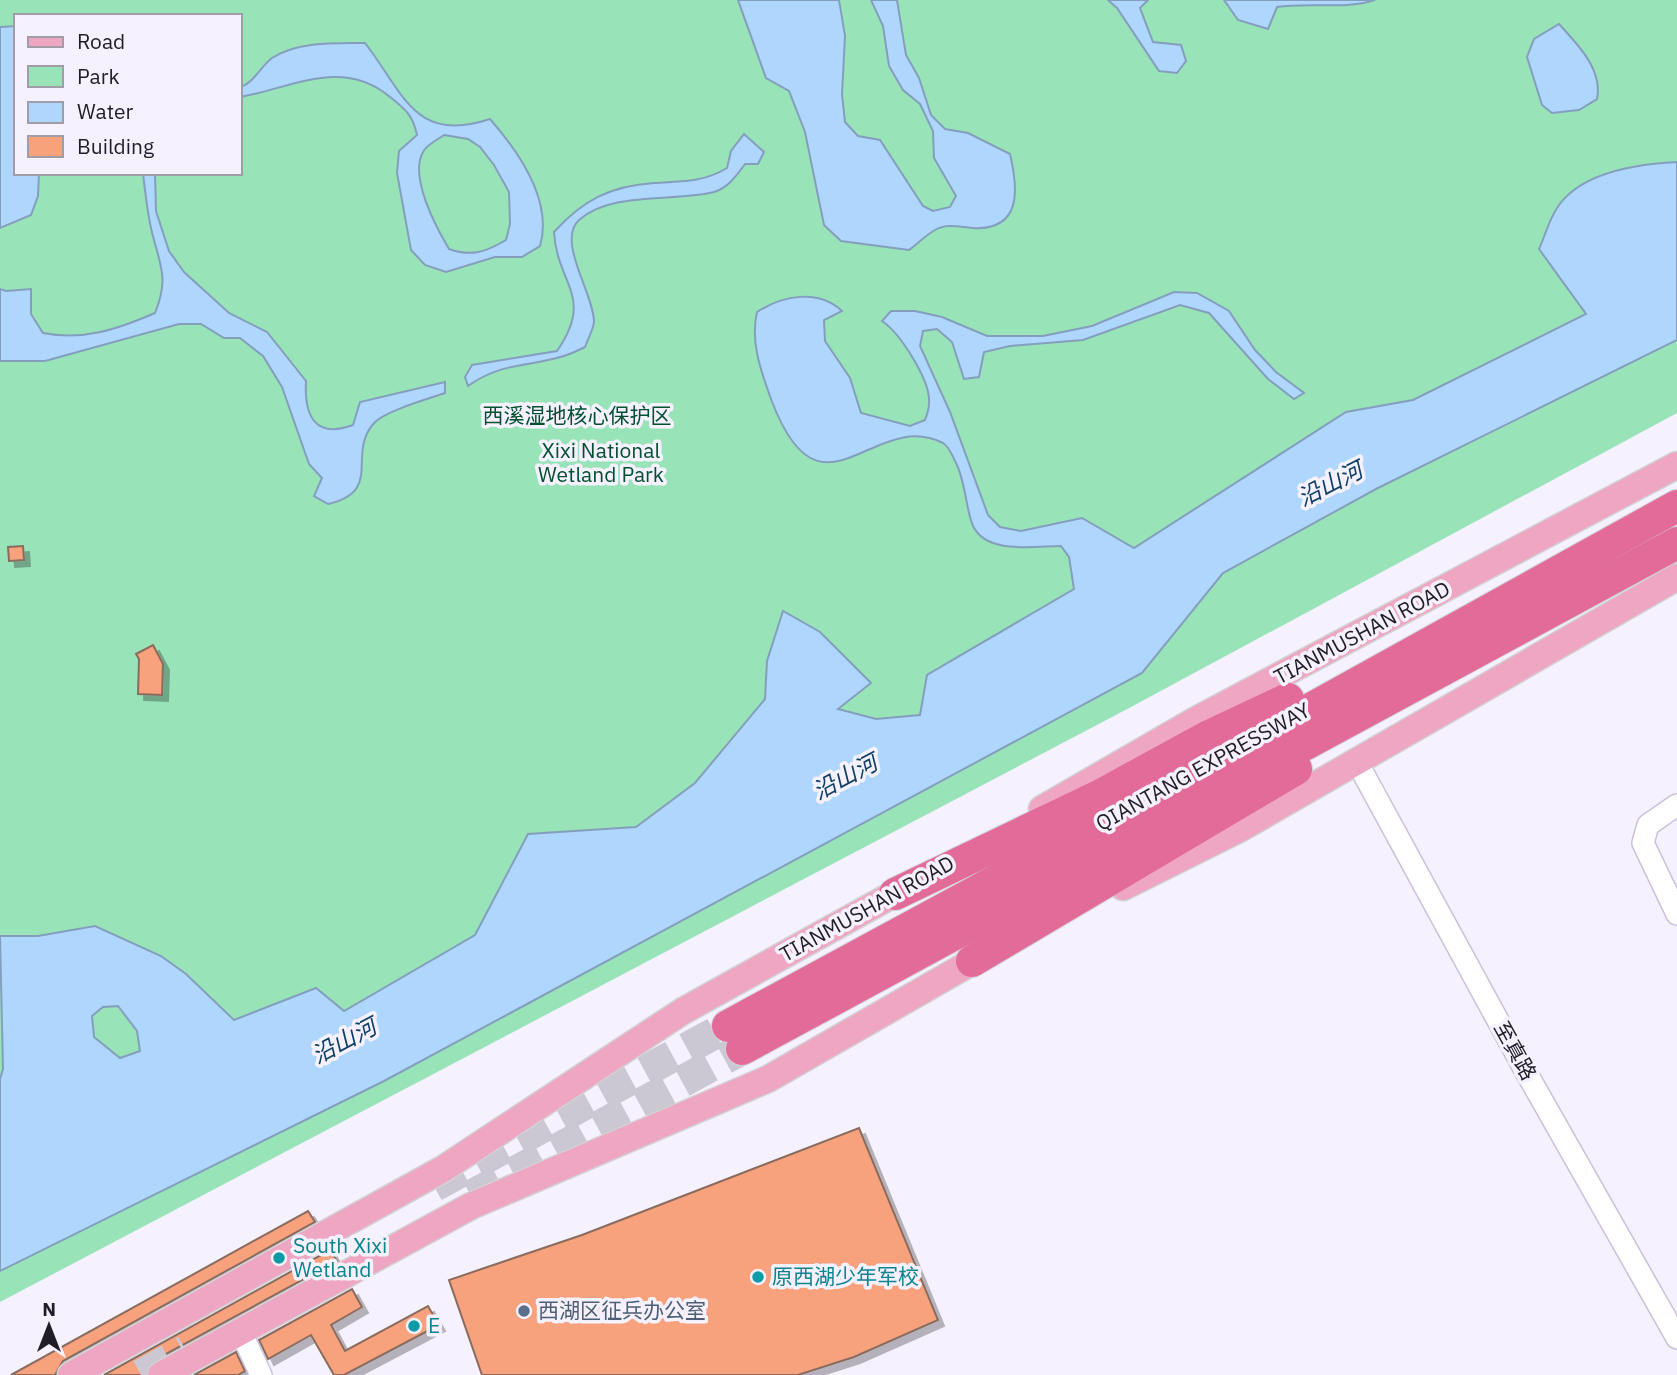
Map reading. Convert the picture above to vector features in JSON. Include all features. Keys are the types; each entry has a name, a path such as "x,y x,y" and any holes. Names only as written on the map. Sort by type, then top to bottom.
{"highway":[{"name":"QIANTANG EXPRESSWAY","path":"1677,506 1508,597 1188,777 735,1037 1677,543"},
{"path":"895,894 1099,796 1207,737 1508,597"},
{"path":"972,961 1104,880 1245,802 1528,623"}],"main road":[{"name":"TIANMUSHAN ROAD","path":"71,1375 443,1169 683,1011 895,894 1196,720 1677,466"},
{"path":"161,1375 471,1206 768,1079 972,961 1241,828 1677,577"}],"street":[{"name":"至真路","path":"1357,762 1519,1059 1677,1338"},
{"path":"1677,805 1648,825 1643,843 1677,914"},
{"path":"241,1332 261,1375"}],"green space":[{"name":"西溪湿地核心保护区","path":"0,0 1677,0 1677,413 1131,707 0,1302"}],"water":[{"path":"738,0 839,0 845,36 842,94 845,122 858,136 880,140 923,206 933,211 950,207 956,196 934,158 933,131 920,104 903,90 889,66 883,26 871,0 897,0 906,55 919,78 931,115 945,129 968,133 1010,154 1015,193 1009,215 989,227 940,228 909,250 841,241 824,225 805,132 789,91 766,78"},
{"path":"1108,0 1148,0 1140,8 1153,42 1181,45 1186,61 1177,73 1159,71 1117,8"},
{"path":"1224,0 1375,0 1351,5 1277,7 1268,29 1238,20"},
{"path":"1559,24 1587,58 1598,88 1597,99 1579,110 1552,113 1542,105 1527,57 1534,39"},
{"path":"14,26 14,175 39,175 38,196 31,215 0,228 0,27"},
{"path":"365,43 402,96 427,119 444,125 464,125 490,119 522,161 537,194 543,229 540,246 522,257 495,257 446,272 425,265 411,250 397,173 399,151 417,135 415,128 404,109 372,85 335,77 298,82 242,97 242,86 272,58 293,48 317,44","holes":["444,135 468,139 480,147 509,192 510,224 506,240 492,248 471,253 449,249 437,228 422,188 419,175 423,152"]},
{"path":"744,134 764,152 758,164 745,164 732,181 719,190 698,195 625,201 592,211 579,220 573,229 572,241 594,322 585,347 554,359 497,371 468,386 465,377 472,365 557,351 568,332 574,303 561,265 554,232 565,221 587,203 611,191 638,185 691,180 718,173 727,168 731,151"},
{"name":"沿山河","path":"1677,162 1677,340 1376,489 1223,573 1142,673 384,1081 0,1271 0,1079 3,1069 0,936 38,936 95,926 161,956 186,974 234,1020 316,988 344,1011 475,935 528,834 636,827 695,783 765,699 767,661 783,611 820,632 871,683 838,709 876,719 920,715 927,675 1074,589 1069,557 1061,546 1012,547 989,541 980,535 971,520 957,465 943,443 918,436 894,440 850,458 829,462 809,457 790,438 771,399 756,345 757,312 777,302 800,297 822,299 842,311 824,320 825,341 850,378 861,413 910,426 925,420 929,407 928,394 913,358 882,321 891,311 915,311 942,317 987,336 1043,336 1092,326 1174,292 1197,293 1229,311 1255,350 1276,372 1304,393 1294,399 1268,379 1209,313 1180,305 1083,340 1010,346 984,352 979,377 964,379 952,342 937,329 923,331 920,346 950,412 988,515 1000,527 1021,531 1082,518 1134,548 1346,412 1413,400 1586,314 1539,249 1557,208 1567,196 1595,178 1628,168","holes":["118,1006 137,1031 140,1051 120,1058 94,1037 92,1016 103,1007"]},
{"path":"143,175 155,175 156,211 169,251 184,272 229,313 267,332 306,381 310,414 321,426 340,429 353,425 360,402 445,382 445,393 397,410 374,423 366,435 360,481 355,490 345,498 328,504 314,496 322,478 309,464 282,387 263,356 240,338 224,338 201,324 179,324 45,361 0,361 0,289 31,289 31,314 43,333 73,335 100,332 155,313 162,289 162,270 150,221"}],"building":[{"path":"23,546 24,560 9,561 8,547"},
{"path":"153,645 163,664 162,695 138,694 139,659 136,654"},
{"name":"原西湖少年军校","path":"859,1128 938,1320 854,1357 798,1375 482,1375 449,1280 582,1235"},
{"path":"308,1211 315,1222 63,1361 55,1375 11,1375"},
{"path":"330,1250 337,1261 153,1361 145,1375 104,1375"},
{"path":"352,1289 362,1307 331,1325 345,1351 428,1306 439,1325 344,1375 334,1375 311,1335 268,1359 259,1340"},
{"path":"236,1352 245,1371 238,1375 194,1375"}],"tunnel":[{"path":"434,1186 728,1026"},
{"path":"471,1196 742,1049"},
{"path":"141,1375 186,1351"}],"place":[{"name":"South Xixi Wetland","path":"279,1258"},
{"name":"原西湖少年军校","path":"758,1277"},
{"name":"西湖区征兵办公室","path":"524,1311"},
{"name":"E","path":"414,1326"}],"park label":[{"name":"Xixi National Wetland Park","path":"601,463"}]}
